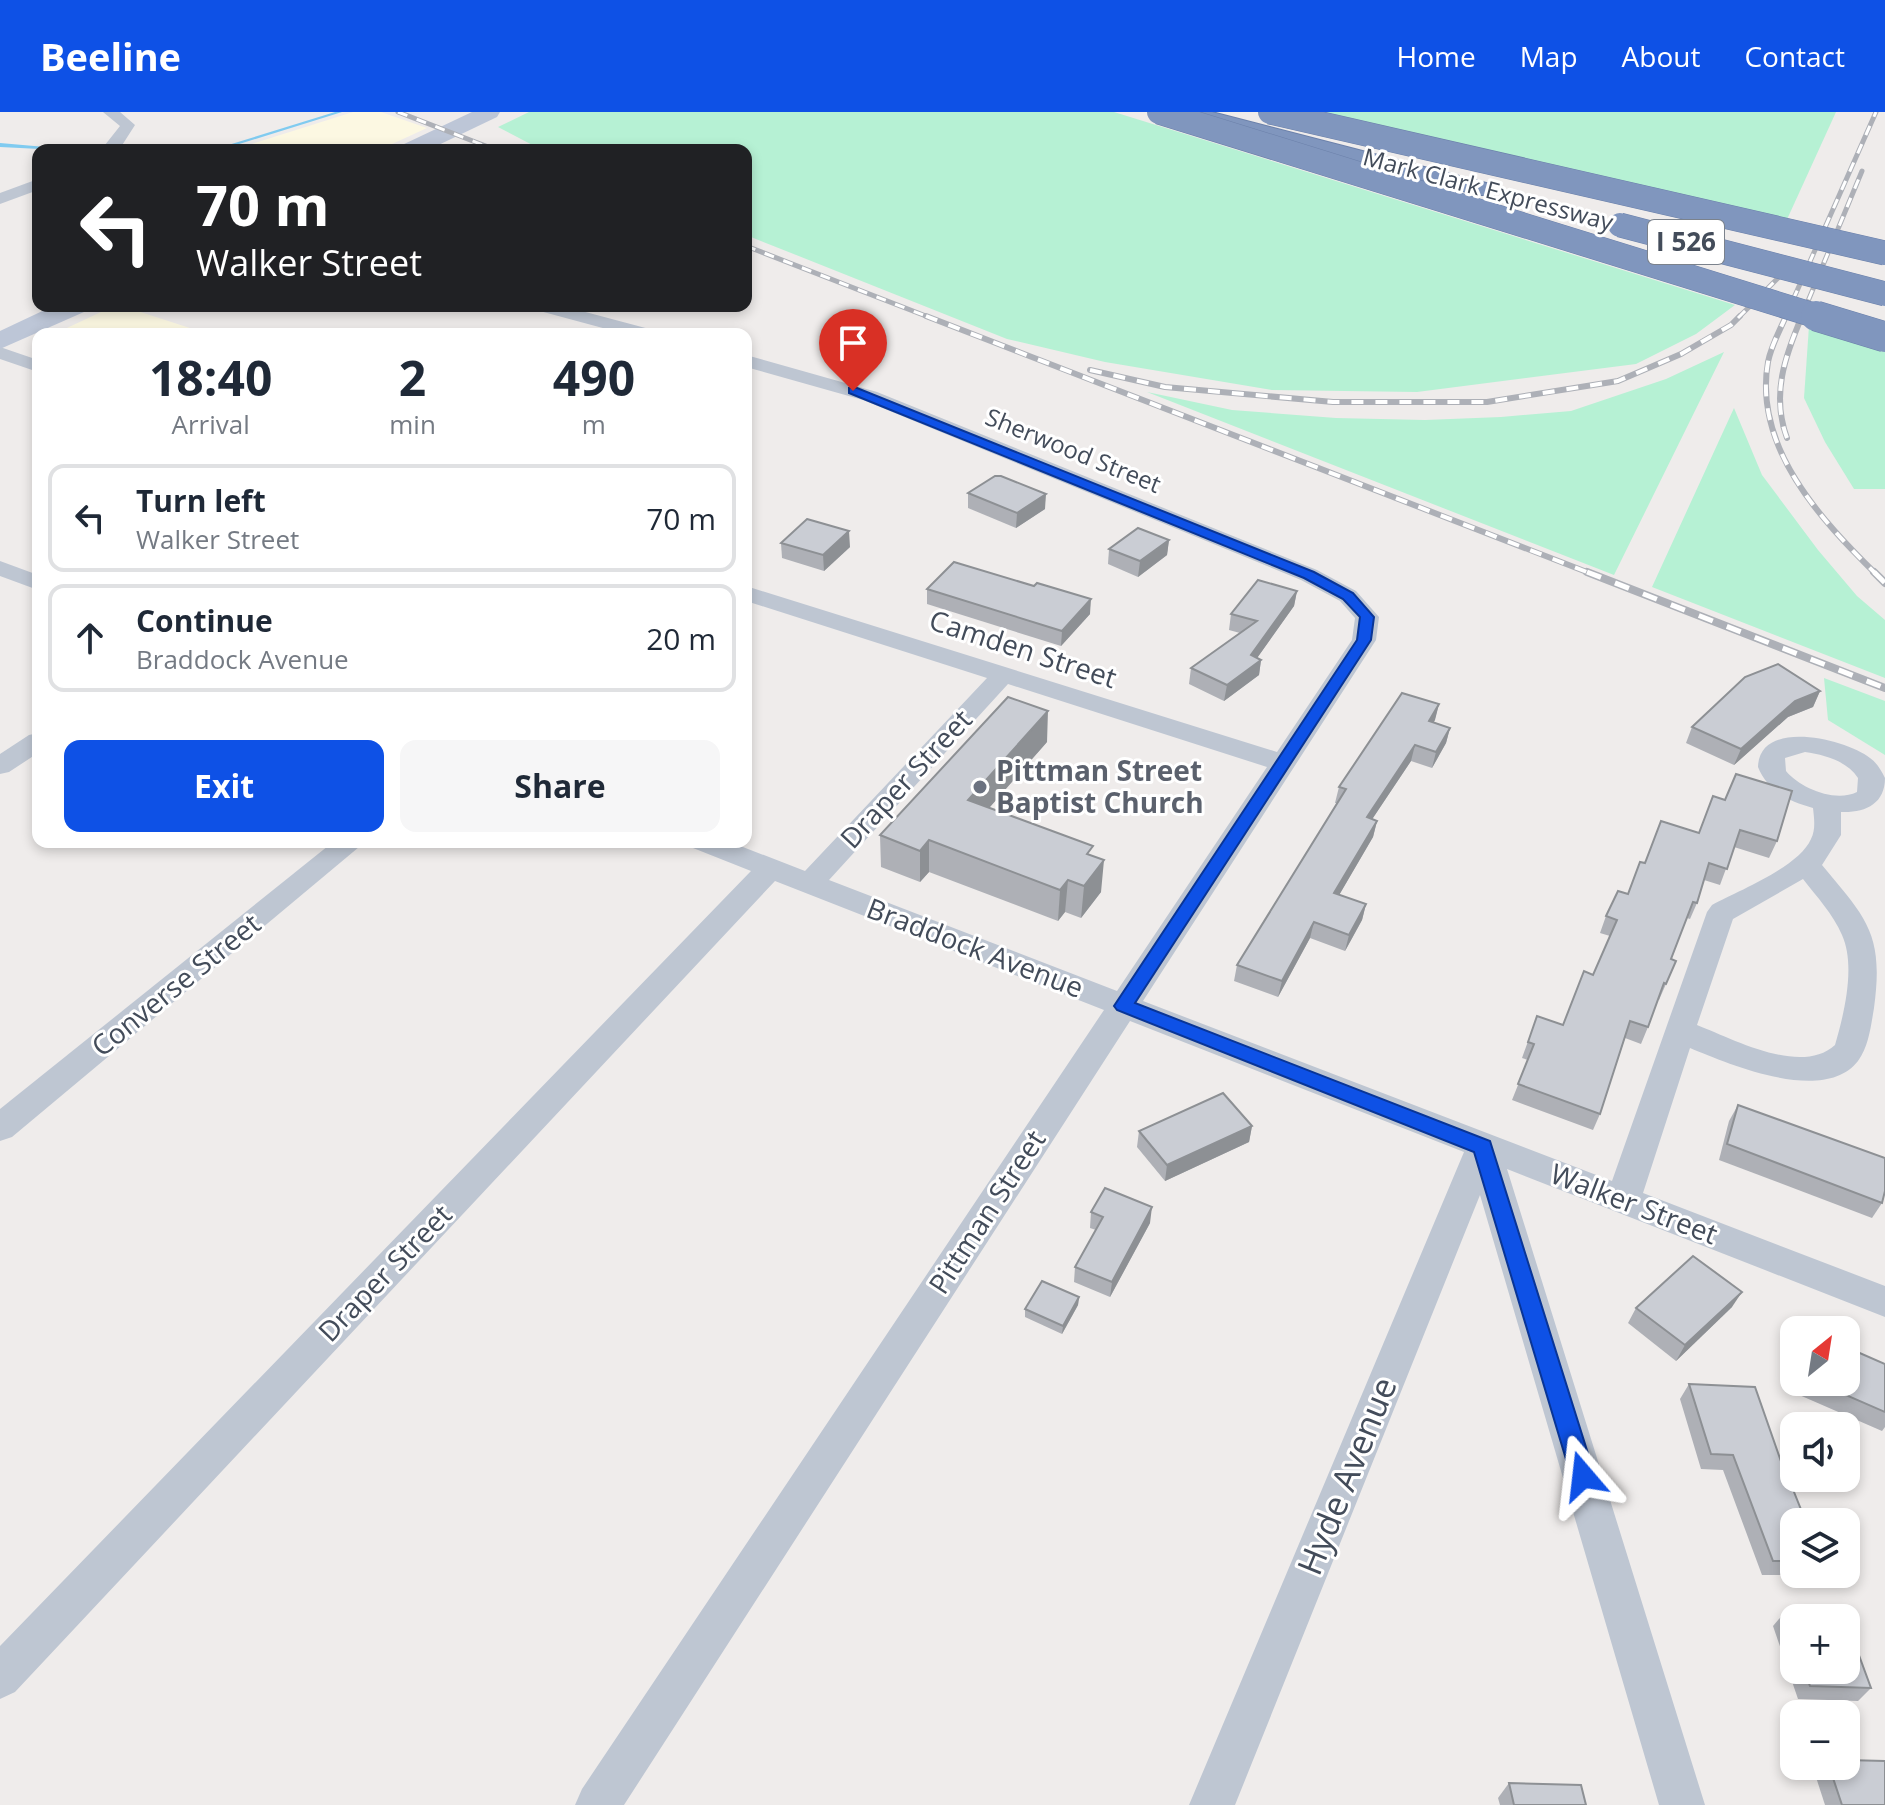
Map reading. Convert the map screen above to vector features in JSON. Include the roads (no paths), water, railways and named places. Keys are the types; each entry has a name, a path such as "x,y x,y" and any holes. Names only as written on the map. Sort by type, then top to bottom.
{"highway":[{"path":"1159,112 1885,337"},
{"name":"Mark Clark Expressway","path":"1184,112 1532,202"},
{"name":"Mark Clark Expressway","path":"1232,112 1885,280"},
{"path":"1270,112 1885,253"},
{"name":"Mark Clark Expressway","path":"1594,218 1885,294"}],"main road":[{"path":"422,144 489,112"},
{"path":"0,341 62,312"}],"street":[{"path":"110,112 128,125 117,144"},
{"path":"0,199 32,186"},
{"path":"564,312 624,328"},
{"path":"0,353 32,364"},
{"name":"Sherwood Street","path":"752,363 870,396 1309,575 1348,596 1367,617"},
{"path":"0,568 32,581"},
{"name":"Camden Street","path":"752,595 1282,763"},
{"name":"Pittman Street","path":"598,1805 1364,640 1367,617"},
{"name":"Draper Street","path":"810,883 1003,675"},
{"path":"0,766 32,745"},
{"path":"1623,1200 1722,912 1806,864 1819,852 1828,837 1827,803"},
{"name":"Converse Street","path":"0,1128 344,848"},
{"name":"Braddock Avenue","path":"718,848 1382,1106"},
{"path":"1679,1031 1786,1068 1814,1068 1838,1061 1850,1050 1865,964 1861,945 1849,920 1806,864"},
{"name":"Draper Street","path":"0,1677 770,868"},
{"name":"Walker Street","path":"1382,1106 1885,1302"},
{"path":"1483,1147 1682,1805"},
{"name":"Hyde Avenue","path":"1212,1805 1483,1147"}],"waterway":[{"path":"235,144 340,112"},
{"path":"0,145 32,148"}],"railway":[{"path":"398,112 481,144"},
{"path":"1785,318 1876,112"},
{"path":"1801,318 1862,171"},
{"path":"752,248 931,318"},
{"path":"1090,370 1165,387 1333,402 1487,402 1618,381 1681,354 1731,325 1778,278"},
{"path":"926,316 1592,574"},
{"path":"1786,316 1768,362 1766,393 1771,423 1781,452 1814,506 1876,574"},
{"path":"1787,438 1782,422 1780,391 1790,346 1802,316"},
{"path":"1587,572 1885,688"},
{"path":"1876,574 1885,583"}],"place":[{"name":"Pittman Street Baptist Church","path":"980,787"}]}
